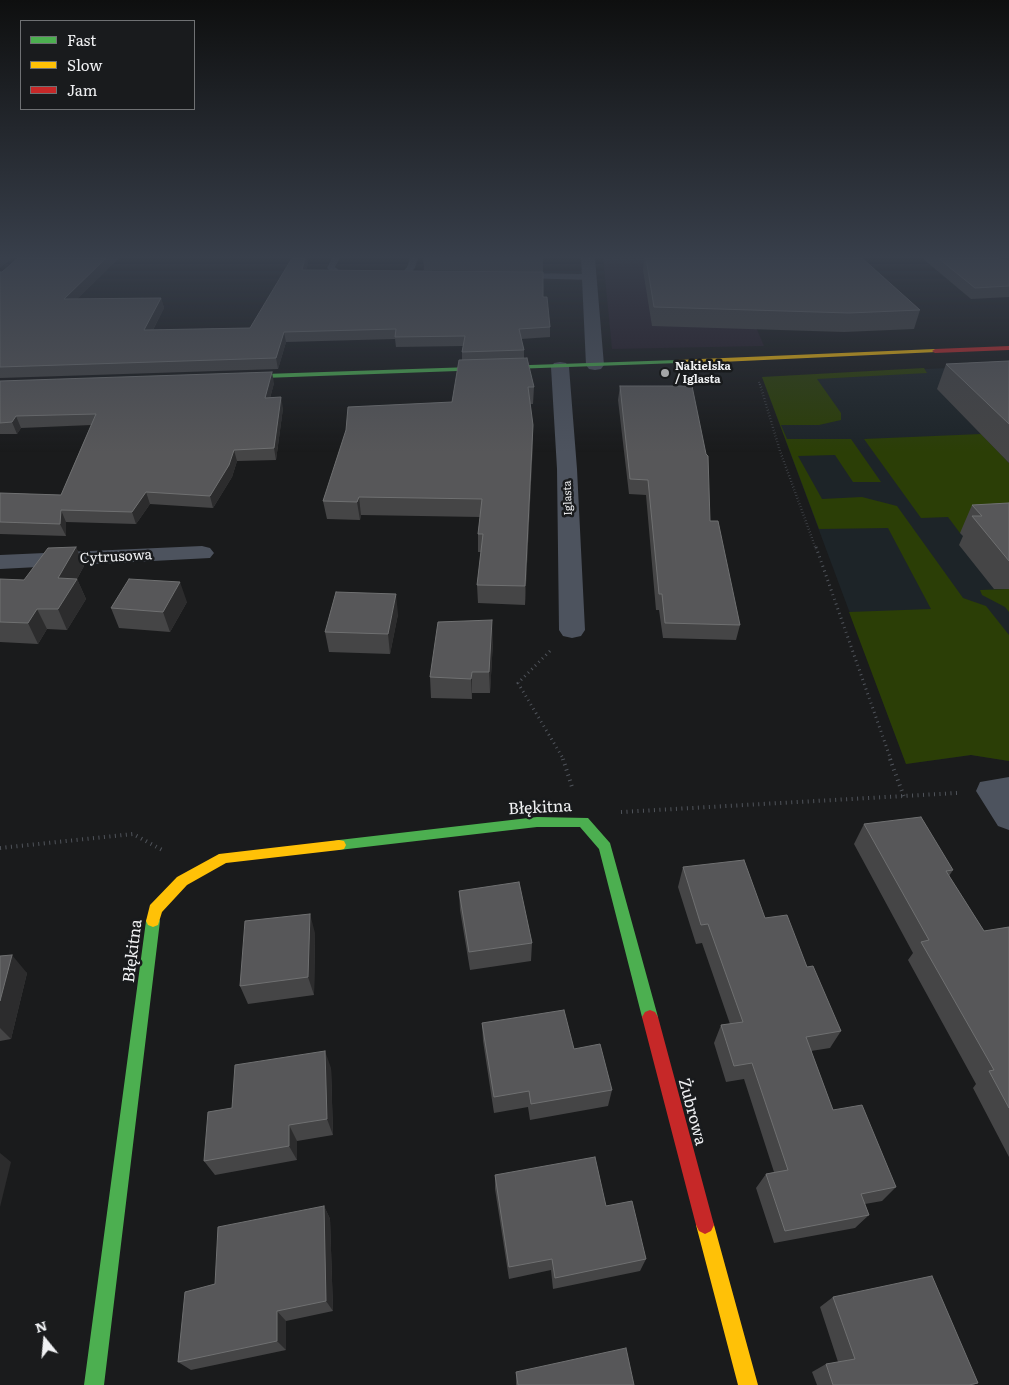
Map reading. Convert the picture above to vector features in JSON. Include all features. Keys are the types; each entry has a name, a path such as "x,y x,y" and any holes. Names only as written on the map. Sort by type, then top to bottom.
{"main road":[{"path":"224,377 596,365 1009,348"},
{"name":"Błękitna","path":"94,1385 155,909 182,881 224,858 537,822 583,822 605,847"},
{"name":"Żubrowa","path":"605,847 748,1385"}],"street":[{"path":"593,323 596,365"},
{"name":"Iglasta","path":"560,366 567,469 572,630"},
{"name":"Cytrusowa","path":"0,562 202,553"},
{"path":"1000,790 1009,817"}],"path":[{"path":"761,392 904,797"},
{"path":"572,630 518,683 565,762 583,822 626,811 904,797 1000,790"},
{"path":"0,848 133,834 172,855 224,858"}],"shaded area":[{"path":"609,323 754,323 764,346 612,349"},
{"path":"1009,365 1009,761 971,755 906,764 762,377"}],"green space":[{"path":"924,368 927,373 817,379 841,413 841,420 819,425 781,425 787,439 851,439 881,482 853,482 835,455 798,456 822,499 862,497 897,506 963,598 986,606 1009,635 1009,761 971,755 906,764 849,612 931,609 888,528 819,529 762,377"},
{"path":"981,434 1009,463 1009,530 960,533 948,517 921,518 864,439"},
{"path":"1009,589 1009,612 1005,607 982,595 980,590"}],"building":[{"path":"0,323 148,323 144,330 250,328 253,323 550,323 550,327 519,329 524,350 462,352 465,336 395,337 396,329 284,332 276,358 0,367"},
{"path":"527,358 534,387 528,387 533,425 525,586 477,585 483,534 478,534 482,499 359,497 357,502 323,501 346,430 348,407 452,402 459,360"},
{"path":"1009,361 1009,424 946,364"},
{"path":"272,372 265,398 281,397 274,448 234,450 229,465 210,496 146,492 132,512 61,510 60,524 0,522 0,493 61,495 96,414 16,416 12,422 0,423 0,381"},
{"path":"620,386 692,386 706,454 708,456 710,521 718,521 740,625 665,623 662,594 659,594 648,480 630,479"},
{"path":"1009,503 1009,561 972,516 982,516 972,505"},
{"path":"76,547 58,578 77,579 58,609 37,609 28,623 0,622 0,579 24,580 48,548"},
{"path":"129,579 180,582 163,612 111,608"},
{"path":"336,592 396,594 388,634 325,632"},
{"path":"492,620 489,672 472,672 471,679 430,677 438,622"},
{"path":"921,817 953,870 946,871 984,931 1009,927 1009,1108 989,1071 994,1070 921,942 929,940 864,824"},
{"path":"744,860 765,918 787,915 807,967 813,966 841,1031 806,1037 833,1110 862,1105 896,1187 861,1194 869,1215 785,1231 766,1174 788,1170 752,1063 734,1066 721,1025 743,1022 708,924 701,925 683,867"},
{"path":"519,882 532,943 469,952 459,891"},
{"path":"310,914 308,977 240,986 245,921"},
{"path":"12,955 0,1001 0,956"},
{"path":"564,1010 574,1049 600,1044 612,1090 531,1104 529,1091 494,1097 482,1023"},
{"path":"325,1051 327,1119 289,1125 289,1146 204,1161 208,1112 232,1108 235,1065"},
{"path":"595,1157 606,1206 632,1201 646,1259 555,1278 552,1259 509,1267 495,1175"},
{"path":"324,1206 326,1301 277,1311 277,1341 178,1362 185,1292 215,1284 218,1227"},
{"path":"932,1276 978,1383 969,1385 833,1385 826,1364 855,1359 833,1297"},
{"path":"626,1348 634,1385 518,1385 516,1372"}],"traffic: fast":[{"path":"236,377 677,362"},
{"path":"339,845 537,822 583,822 605,847 650,1017"},
{"path":"94,1385 153,921"}],"traffic: slow":[{"path":"677,362 935,351"},
{"path":"153,921 155,909 182,881 224,858 339,845"},
{"path":"705,1225 748,1385"}],"traffic: jam":[{"path":"935,351 1009,348"},
{"path":"650,1017 705,1225"}],"place":[{"name":"Nakielska / Iglasta","path":"665,373"}]}
